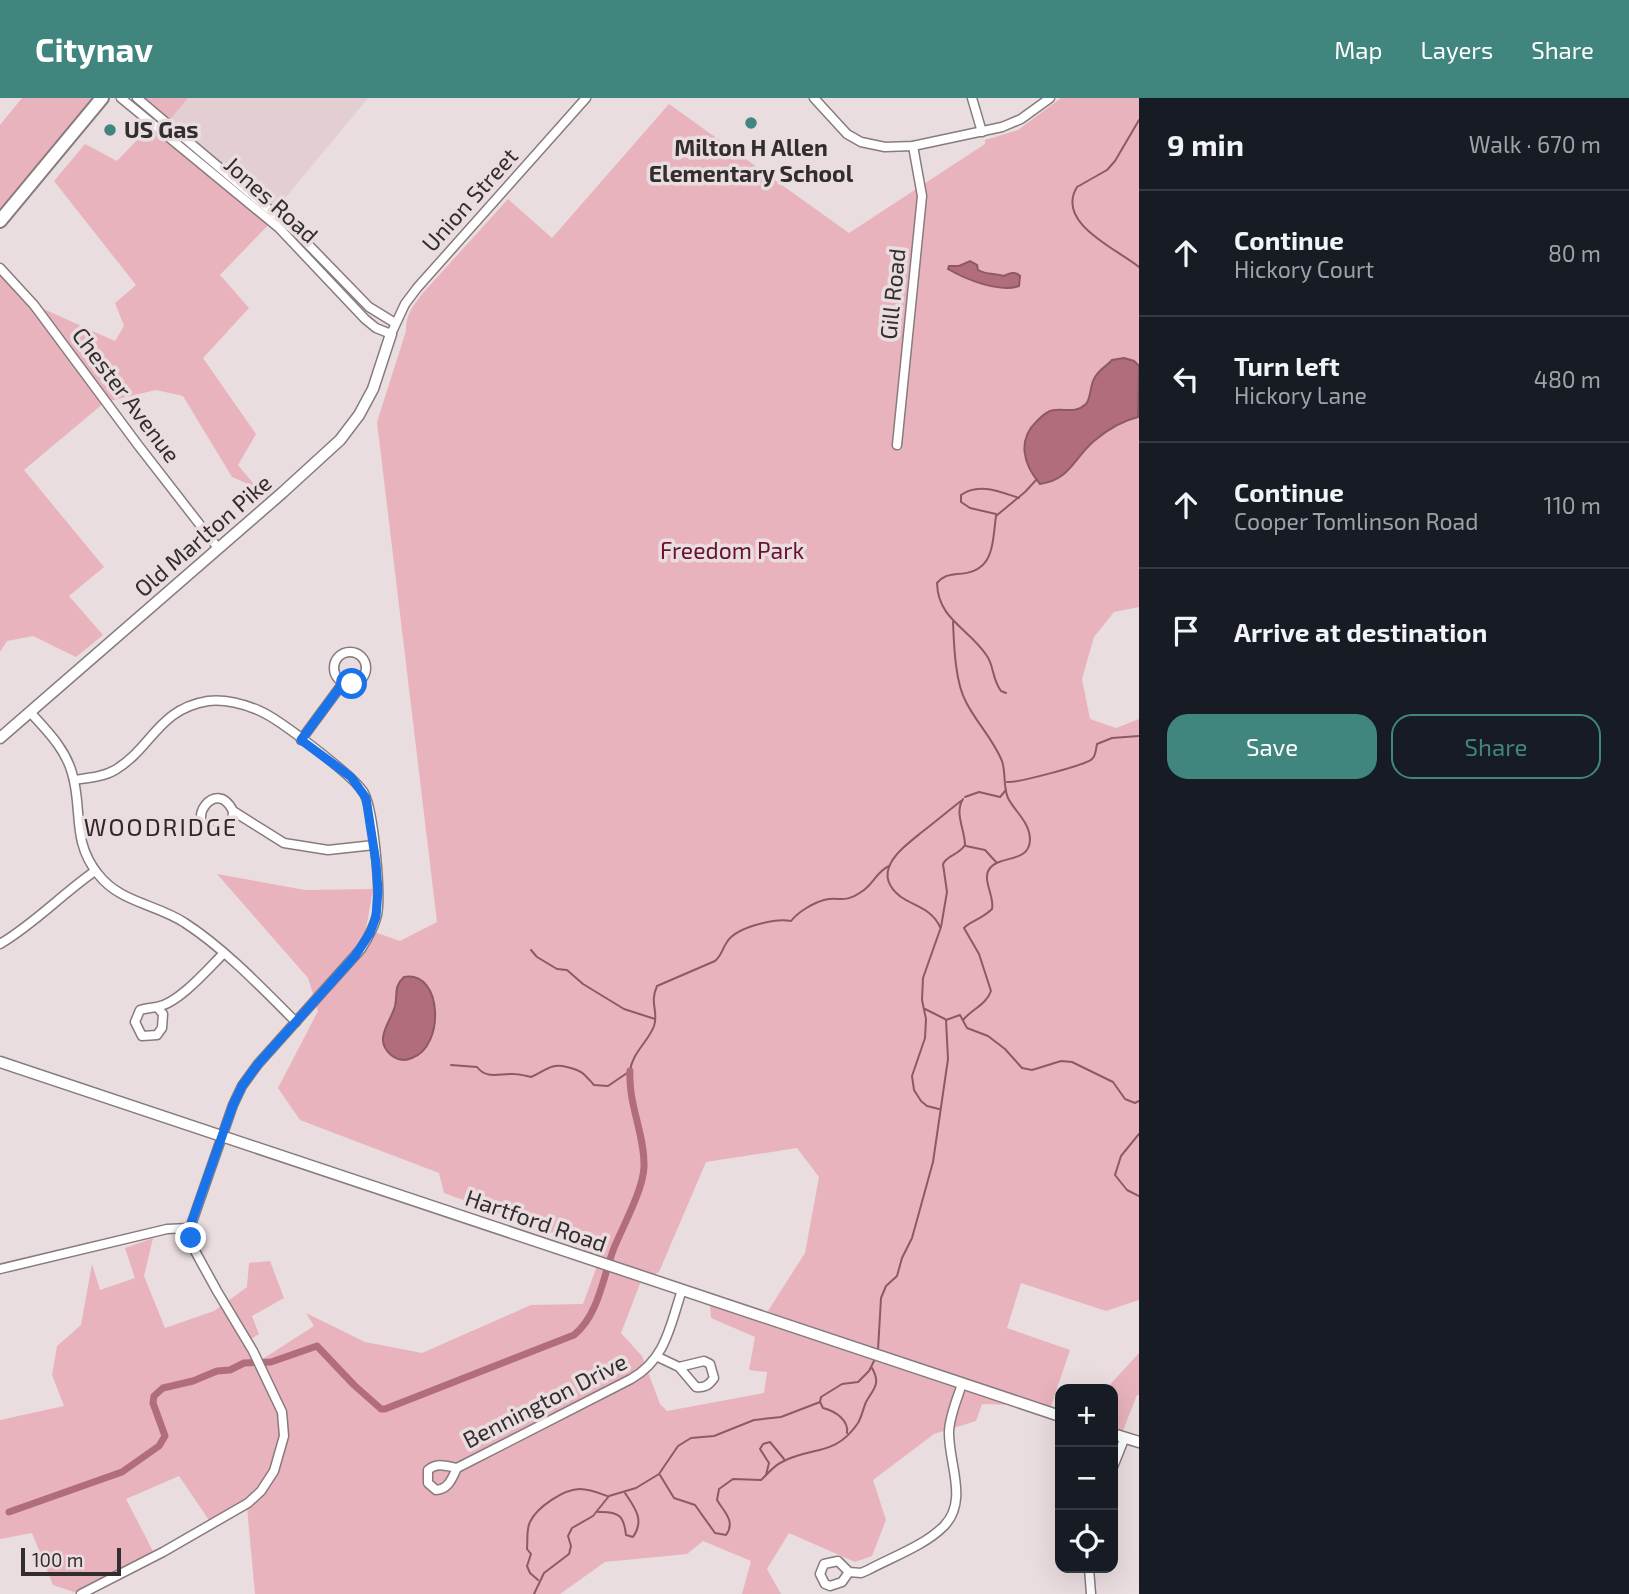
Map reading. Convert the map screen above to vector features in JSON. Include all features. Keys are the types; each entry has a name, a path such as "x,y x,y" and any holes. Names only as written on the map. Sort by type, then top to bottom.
{"highway":[{"path":"0,221 102,98"}],"street":[{"name":"Jones Road","path":"121,98 279,228 365,319 376,328 391,334"},
{"name":"Jones Road","path":"137,98 297,233 369,307 396,323"},
{"name":"Union Street","path":"391,334 417,288 586,98"},
{"path":"814,98 841,129 861,142 885,147 913,146 982,132 1015,122 1050,98"},
{"path":"971,98 982,132"},
{"name":"Gill Road","path":"897,445 922,196 913,146"},
{"name":"Chester Avenue","path":"0,268 34,305 218,548"},
{"name":"Old Marlton Pike","path":"0,738 291,485 351,428 373,388 391,334"},
{"path":"353,652 361,656 366,664 366,673 361,680 352,684 343,683 334,668 337,659 344,653 353,652"},
{"path":"301,740 343,683"},
{"path":"74,780 99,776 117,769 163,721 179,711 204,702 229,702 254,708 268,715 351,777 363,790 369,805 378,900 370,933 355,956 258,1064 242,1086 190,1228 195,1251 253,1350 282,1412 285,1425 282,1450 269,1480 248,1503 163,1552 81,1594"},
{"path":"30,712 61,747 74,780 78,825 84,849 95,871 118,893 184,922 278,1002 296,1022"},
{"path":"233,811 233,820 223,831 208,829 202,822 203,807 208,801 216,799 230,804 233,811 284,842 328,850 374,845"},
{"path":"0,944 27,926 95,871"},
{"path":"157,1007 189,988 223,954"},
{"name":"Hartford Road","path":"0,1062 1055,1414"},
{"path":"0,1269 167,1229 190,1228"},
{"name":"Bennington Drive","path":"457,1468 647,1369 658,1357 682,1290"},
{"path":"658,1357 678,1367"},
{"path":"849,1572 861,1573 887,1560 934,1534 950,1519 957,1491 949,1430 962,1384"},
{"path":"1118,1435 1139,1442"},
{"path":"1118,1454 1125,1437"},
{"path":"1089,1573 1091,1594"}],"shaded area":[{"path":"137,98 368,98 273,213"},
{"path":"970,261 985,273 1004,276 1016,273 1020,276 1019,286 992,286 973,281 948,269 949,266 959,266"},
{"path":"1124,358 1139,366 1138,417 1109,430 1087,448 1065,473 1050,482 1040,484 1026,460 1025,444 1031,428 1050,411 1073,410 1086,404 1098,373 1112,360"},
{"path":"404,977 417,978 426,985 435,1011 430,1040 423,1051 404,1060 391,1055 383,1043 383,1037 395,1006 397,987"}],"green space":[{"path":"22,98 102,98 0,221 0,125"},
{"path":"137,98 188,98 167,123"},
{"name":"Freedom Park","path":"1061,98 1139,98 1139,607 1114,612 1094,637 1082,679 1090,719 1116,728 1139,719 1139,1300 1106,1311 1021,1283 1007,1328 1070,1350 1058,1384 1055,1384 1051,1406 982,1404 976,1421 934,1434 873,1480 886,1520 872,1556 855,1562 789,1533 767,1569 781,1594 742,1594 751,1561 703,1541 687,1554 605,1562 560,1594 255,1594 247,1507 213,1526 179,1476 126,1499 155,1555 80,1594 53,1585 32,1533 0,1539 0,1420 64,1406 52,1375 57,1346 81,1325 92,1264 100,1290 135,1278 125,1248 153,1238 144,1276 165,1328 214,1311 247,1287 249,1263 270,1261 284,1298 252,1316 259,1334 247,1341 258,1362 314,1326 306,1313 365,1342 422,1353 531,1305 583,1304 597,1266 577,1242 444,1193 439,1173 300,1120 278,1088 318,1011 308,978 217,874 305,890 373,889 366,929 400,941 437,922 377,422 413,306 508,199 552,238 669,104 849,233 985,144 985,140 1018,130","holes":["797,1148 819,1177 805,1253 761,1322 710,1305 711,1318 755,1337 749,1370 767,1372 764,1393 667,1411 660,1404 642,1356 621,1333 641,1281 659,1272 706,1162"]},
{"path":"156,120 273,220 220,275 249,308 203,358 256,434 238,465 257,488 232,477 183,396 156,390 105,402 24,470 104,567 69,596 103,635 76,657 33,636 7,641 0,652 0,272 30,303 115,341 124,326 115,303 136,285 54,181 85,144 117,161"},
{"path":"1139,1353 1139,1395 1122,1433 1118,1432 1118,1384 1111,1384"}],"waterway":[{"path":"1139,120 1115,161 1107,170 1077,187 1072,200 1074,212 1081,223 1092,234 1139,267"},
{"path":"1006,693 998,686 991,664 980,646 943,606 937,583 946,576 969,572 985,563 992,547 996,516 1037,479"},
{"path":"996,514 970,508 961,502 961,495 982,489 1019,498"},
{"path":"953,622 956,663 962,694 1002,761 1006,794 1025,822 1030,840 1025,852 1020,856 1001,861 990,868 987,882 992,909 964,928 979,954 991,991 986,1000 963,1020"},
{"path":"1007,782 1037,777 1087,762 1093,758 1097,744 1112,738 1139,736"},
{"path":"965,797 979,792 1000,797 1006,790"},
{"path":"939,1109 927,1106 921,1101 914,1090 912,1076 925,1038 923,978 941,927 947,892 943,864 965,845 960,816 963,799"},
{"path":"940,927 928,912 901,897 892,888 888,870 905,846 961,801"},
{"path":"966,846 985,850 996,862"},
{"path":"451,1065 477,1067 489,1075 516,1074 531,1077 549,1068 561,1066 580,1071 594,1085 608,1086 630,1071 634,1059 654,1026 657,986 715,961 732,937 747,928 766,922 791,921 820,901 855,896 889,866"},
{"path":"531,950 537,957 557,969 567,970 583,984 624,1009 655,1019"},
{"path":"925,1009 945,1019"},
{"path":"946,1020 960,1015 967,1028 988,1036 1005,1049 1022,1068 1032,1070 1061,1061 1072,1062 1113,1082 1125,1099 1135,1103 1139,1101"},
{"path":"878,1350 881,1298 886,1286 897,1276 912,1238 933,1162 948,1059 946,1020"},
{"path":"9,1512 122,1472 159,1446 165,1436 153,1403 154,1396 163,1388 193,1381 217,1371 230,1370 244,1363 271,1362 317,1346 354,1385 381,1409 385,1409 574,1335 595,1306 614,1248 643,1176 644,1155 631,1095 630,1071"},
{"path":"1139,1134 1121,1156 1115,1175 1127,1190 1139,1196"},
{"path":"534,1594 544,1573 569,1554 571,1546 568,1536 572,1528 593,1516 609,1496 636,1488 659,1474 678,1446 691,1438 714,1436 754,1420 781,1417 820,1402 821,1397 842,1384 858,1382 869,1371 875,1359"},
{"path":"660,1475 674,1498 695,1505 715,1533 726,1535 730,1525 717,1500 719,1489 733,1479 761,1480 782,1462 841,1441 858,1423 875,1386 876,1378 872,1368"},
{"path":"820,1402 823,1408 843,1420 847,1433"},
{"path":"766,1475 769,1463 760,1449 763,1444 770,1442 784,1459"},
{"path":"538,1580 527,1566 531,1554 527,1549 528,1528 534,1516 566,1492 580,1489 607,1496"},
{"path":"598,1512 611,1512 619,1516 624,1523 626,1535 633,1537 637,1531 638,1520 625,1493"}],"place":[{"name":"Milton H Allen Elementary School","path":"751,123"},
{"name":"US Gas","path":"110,130"}],"district":[{"name":"WOODRIDGE","path":"161,828"}],"route":[{"path":"191,1238 192,1221 242,1086 258,1064 361,949 376,917 376,863 369,805 363,790 351,777 301,740 343,683 352,684"}]}
